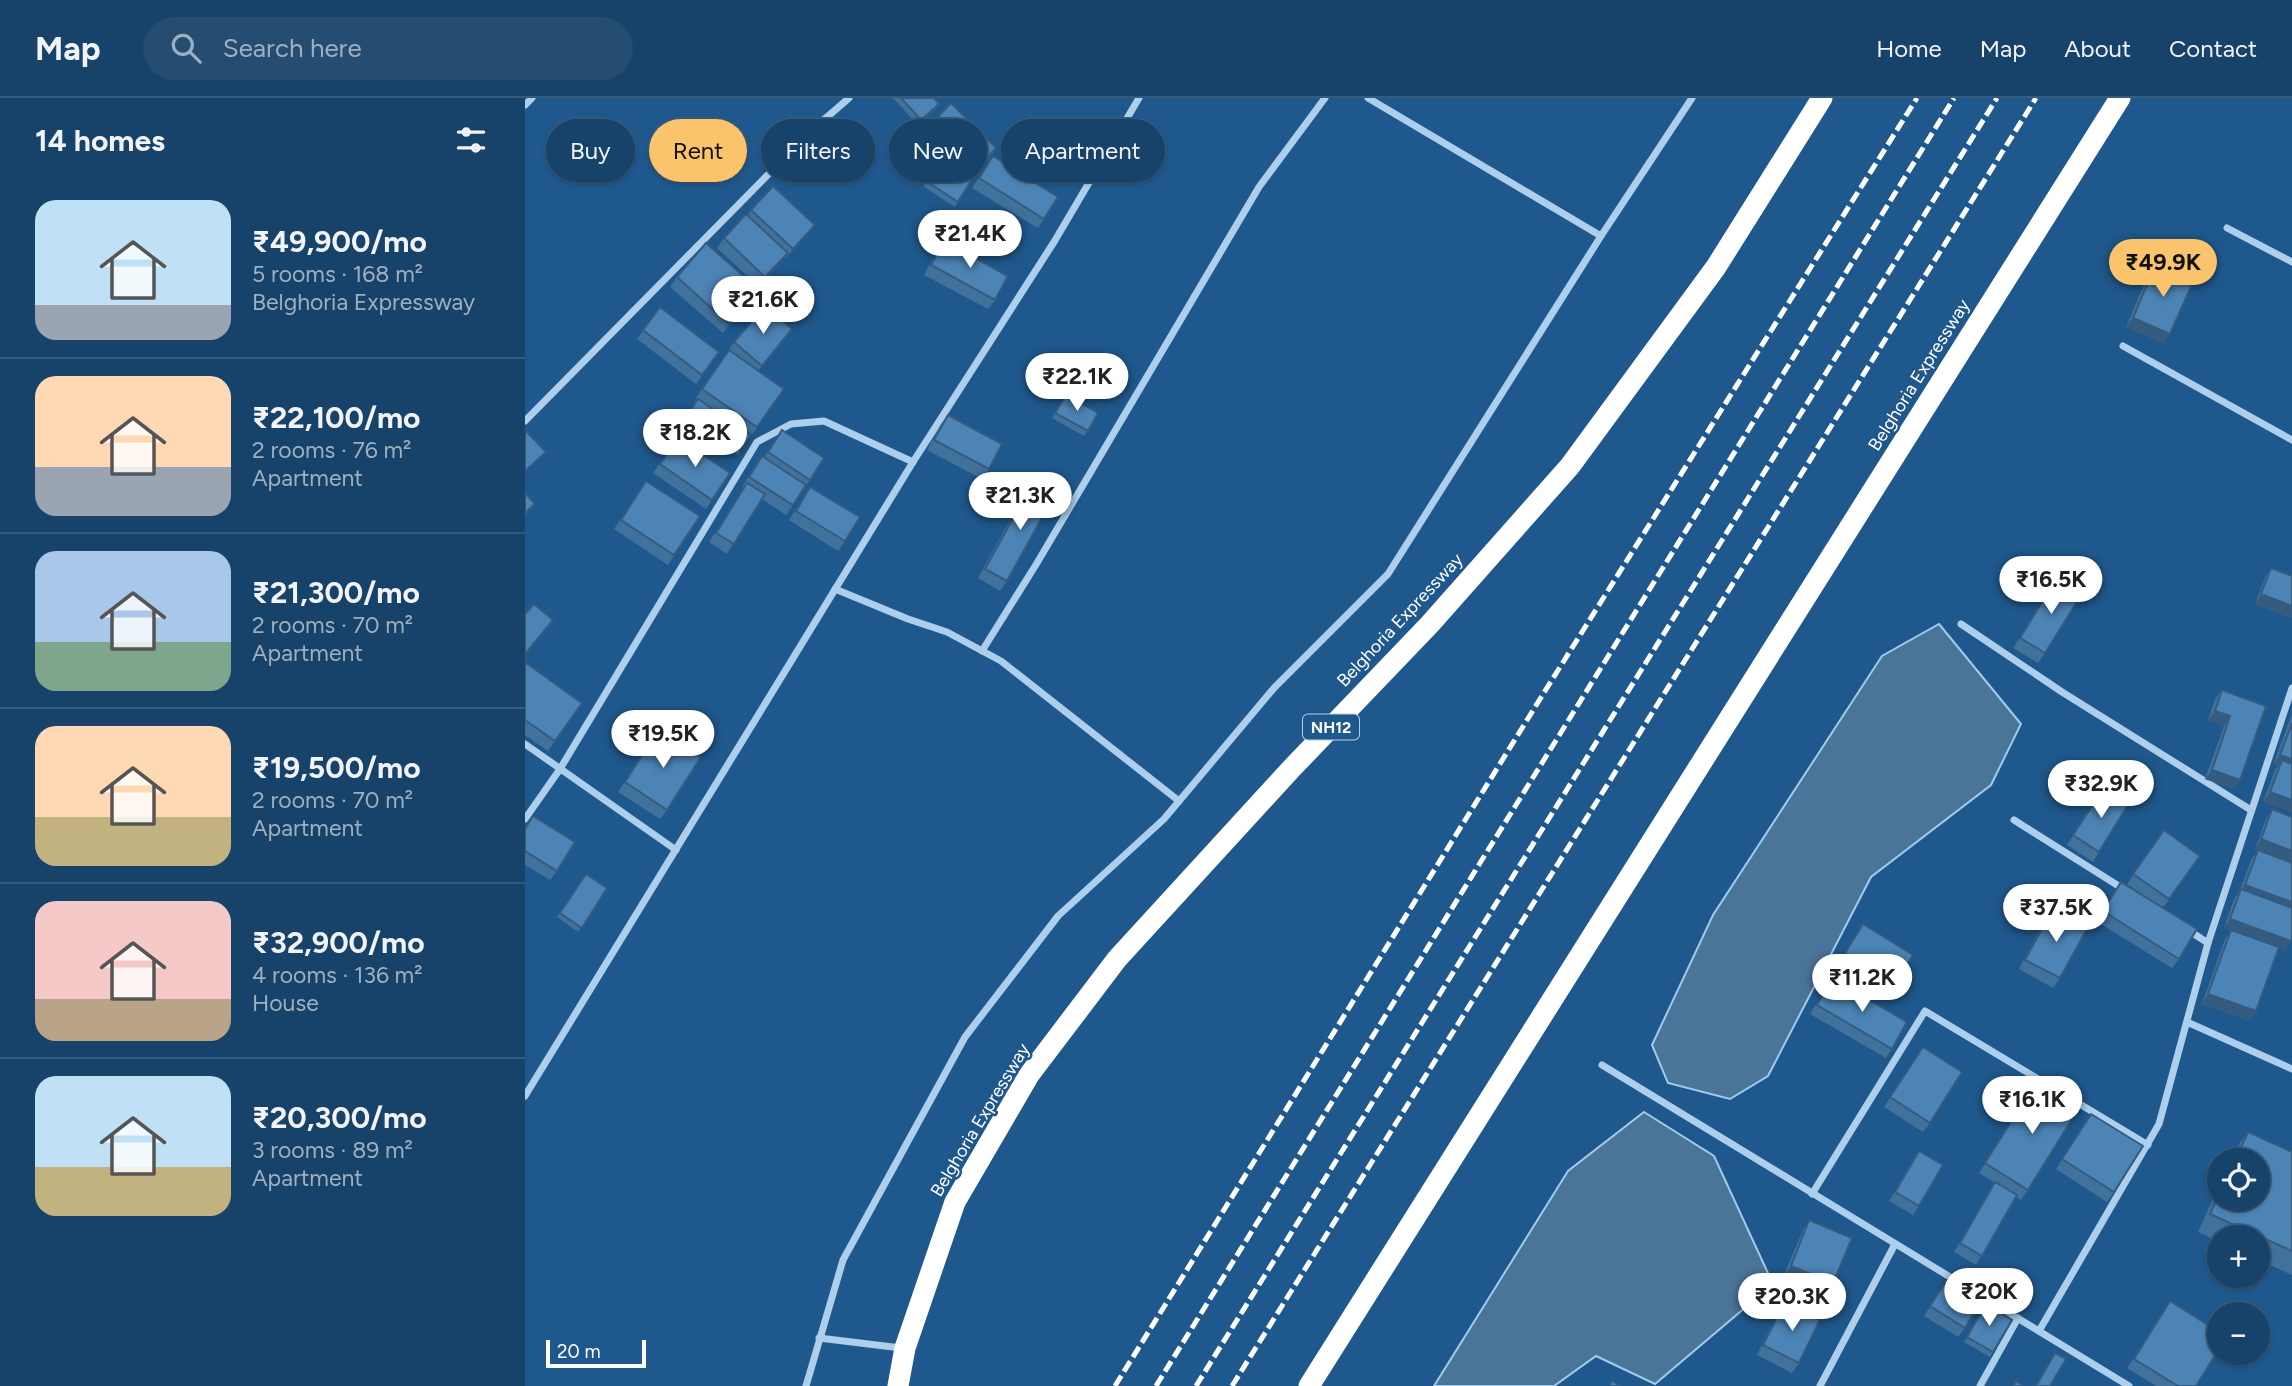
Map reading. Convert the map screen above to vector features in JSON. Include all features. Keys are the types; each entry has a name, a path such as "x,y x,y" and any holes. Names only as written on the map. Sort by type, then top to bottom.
{"highway":[{"name":"Belghoria Expressway","path":"898,1386 905,1348 955,1202 1029,1075 1117,959 1292,768 1430,624 1570,466 1716,267 1822,98"},
{"name":"Belghoria Expressway","path":"1309,1386 2120,98"}],"street":[{"path":"525,105 532,98"},
{"path":"525,421 812,130 849,98"},
{"path":"525,1096 913,462 1054,242 1139,98"},
{"path":"982,651 1037,563 1259,187 1325,98"},
{"path":"1368,98 1601,236"},
{"path":"806,1386 843,1260 965,1037 1058,916 1164,819 1274,688 1388,574 1601,236 1692,98"},
{"path":"2227,228 2292,262"},
{"path":"2123,346 2292,440"},
{"path":"525,819 560,769 757,442 791,424 824,421 913,462"},
{"path":"835,589 947,632 1001,661 1179,801"},
{"path":"1961,624 2062,692 2251,810"},
{"path":"2039,1331 2159,1124 2208,943 2292,688"},
{"path":"525,744 677,850"},
{"path":"2014,820 2128,892"},
{"path":"2185,928 2208,943"},
{"path":"1812,1194 1925,1011 2148,1145"},
{"path":"2187,1022 2292,1069"},
{"path":"1602,1065 2129,1386"},
{"path":"1820,1386 1895,1244"},
{"path":"1980,1386 2018,1318"},
{"path":"819,1338 905,1348"}],"water":[{"path":"1939,624 2021,724 1991,785 1871,877 1768,1076 1730,1099 1668,1083 1652,1045 1713,915 1882,656"},
{"path":"1644,1112 1714,1156 1773,1284 1655,1384 1596,1356 1554,1386 1434,1386 1568,1171"}],"building":[{"path":"901,98 934,98 939,104 920,119"},
{"path":"951,103 967,119 936,119"},
{"path":"987,139 996,148 987,158"},
{"path":"993,156 1001,161 1001,182 1034,182 1058,197 1044,219 985,182 987,165"},
{"path":"928,182 970,182 958,202"},
{"path":"773,186 815,225 793,249 751,210"},
{"path":"746,214 788,253 765,277 724,238"},
{"path":"944,241 1008,276 995,300 931,265"},
{"path":"706,243 759,290 729,324 677,277"},
{"path":"2156,263 2194,280 2170,334 2133,318"},
{"path":"765,306 792,329 762,366 734,342"},
{"path":"660,307 719,352 702,375 643,330"},
{"path":"729,350 784,389 757,427 702,389"},
{"path":"1066,395 1098,413 1088,431 1055,413"},
{"path":"698,399 751,435 741,450 688,414"},
{"path":"948,415 1002,444 989,469 934,440"},
{"path":"782,430 824,458 810,480 768,452"},
{"path":"527,432 546,452 525,471 525,434"},
{"path":"678,438 730,473 712,500 660,464"},
{"path":"762,456 806,485 793,505 749,477"},
{"path":"646,481 700,516 674,555 621,520"},
{"path":"1033,482 1055,494 1007,581 985,569"},
{"path":"747,483 765,494 734,544 716,533"},
{"path":"810,487 860,517 845,541 796,511"},
{"path":"525,493 535,504 525,513"},
{"path":"2271,568 2292,576 2292,606 2261,594"},
{"path":"2056,579 2082,594 2045,653 2020,638"},
{"path":"534,604 553,620 525,654 525,614"},
{"path":"526,663 582,703 555,741 525,720"},
{"path":"2222,690 2266,706 2240,780 2212,770 2230,716 2215,711"},
{"path":"2292,723 2292,759 2280,755"},
{"path":"658,730 701,757 667,810 625,782"},
{"path":"2282,760 2292,764 2292,800 2270,792"},
{"path":"2103,789 2128,805 2099,852 2073,835"},
{"path":"2272,809 2292,817 2292,851 2261,839"},
{"path":"533,816 575,842 557,871 525,851 525,829"},
{"path":"2164,830 2200,856 2169,899 2133,874"},
{"path":"2258,850 2292,863 2292,902 2245,885"},
{"path":"586,874 607,888 582,928 560,913"},
{"path":"2121,882 2197,929 2179,959 2103,911"},
{"path":"2241,889 2292,908 2291,941 2230,919"},
{"path":"2052,910 2087,929 2060,978 2025,960"},
{"path":"1863,924 1913,955 1895,983 1845,953"},
{"path":"2231,930 2279,947 2256,1011 2208,994"},
{"path":"1832,978 1907,1022 1892,1049 1817,1005"},
{"path":"1923,1047 1962,1072 1930,1123 1890,1097"},
{"path":"2036,1082 2079,1108 2028,1190 1985,1163"},
{"path":"2091,1114 2143,1146 2114,1192 2062,1159"},
{"path":"2248,1132 2292,1152 2292,1251 2270,1241 2270,1225 2234,1225 2210,1214 2211,1211 2270,1211 2270,1148 2241,1148"},
{"path":"1919,1151 1943,1165 1919,1206 1895,1192"},
{"path":"1995,1182 2017,1195 1982,1256 1960,1243"},
{"path":"1809,1220 1852,1238 1833,1283 1791,1266"},
{"path":"1947,1280 1981,1301 1965,1328 1930,1306"},
{"path":"2170,1301 2207,1324 2209,1365 2196,1386 2178,1386 2134,1359"},
{"path":"1784,1303 1820,1320 1799,1363 1763,1345"},
{"path":"1986,1304 2012,1320 1993,1352 1967,1337"},
{"path":"2055,1353 2066,1359 2050,1386 2036,1386"}],"railway":[{"path":"1115,1386 1545,691 1917,98"},
{"path":"1156,1386 1954,98"},
{"path":"1196,1386 1997,98"},
{"path":"1232,1386 2036,98"}]}
